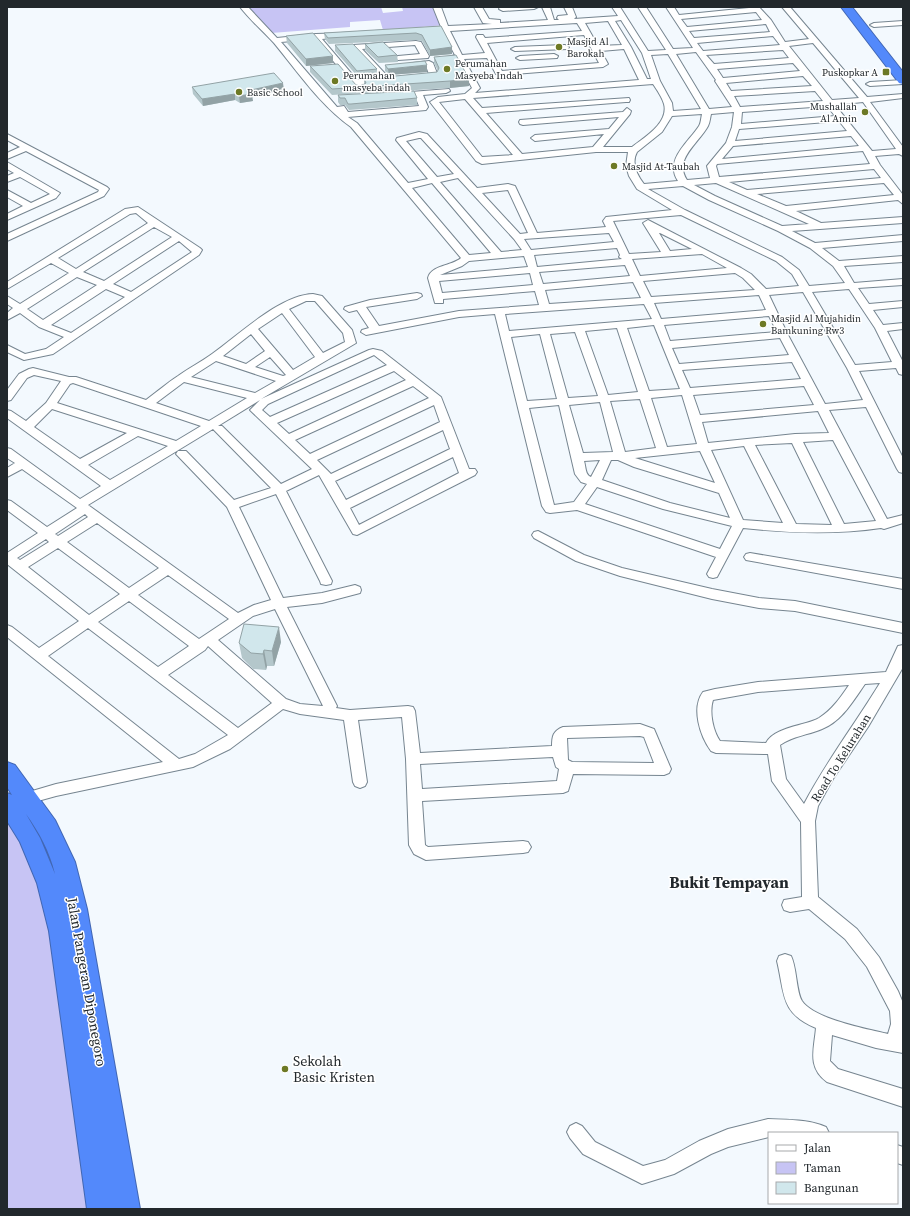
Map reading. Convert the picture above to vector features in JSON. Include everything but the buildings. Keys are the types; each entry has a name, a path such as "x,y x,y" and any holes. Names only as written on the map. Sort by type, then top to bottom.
{"highway":[{"path":"853,9 874,25 884,37"},
{"path":"853,9 903,81"},
{"name":"Jalan Pangeran Diponegoro","path":"7,771 29,838 48,883 61,931 101,1209"},
{"name":"Jalan Pangeran Diponegoro","path":"17,800 47,826 64,862 76,916 126,1209"}],"street":[{"path":"244,7 334,100 345,114 348,115 424,108 418,94"},
{"path":"437,7 459,57 476,88"},
{"path":"478,7 486,22 572,18 568,7"},
{"path":"508,21 502,8 534,7"},
{"path":"546,7 551,19"},
{"path":"616,7 646,54 656,81 668,103 669,114 659,130 634,150 631,155 630,166 632,176 640,187 646,192 682,212 779,259 796,272 852,368 903,469"},
{"path":"642,7 707,112 704,125 679,160 677,167 680,177 684,183 712,198 781,229 812,246 837,264 880,328 898,351 901,368 852,368"},
{"path":"670,7 692,41 712,67 719,81 729,94 738,110 736,127 730,144 711,166 716,180 748,192 819,225"},
{"path":"786,7 865,100 902,152"},
{"path":"525,8 530,20"},
{"path":"676,17 756,9 768,22 775,34 795,60 807,73 868,151 876,166 902,199"},
{"path":"420,30 624,18"},
{"path":"610,19 627,47 643,79"},
{"path":"580,21 586,33 594,49 604,64 574,64 559,72 528,71 501,73 499,72 481,39 586,33"},
{"path":"684,29 768,22"},
{"path":"874,25 903,24"},
{"path":"275,38 323,30"},
{"path":"275,38 353,34"},
{"path":"692,41 775,34"},
{"path":"520,58 569,55 559,35"},
{"path":"316,36 330,48 367,98"},
{"path":"275,38 320,95 341,116 354,125 466,258"},
{"path":"510,38 528,71"},
{"path":"646,54 785,46 814,41"},
{"path":"356,82 391,80 380,68 352,47 418,44 432,59 434,76 410,78"},
{"path":"385,46 400,64 432,59 490,55"},
{"path":"515,49 565,47"},
{"path":"594,49 627,47"},
{"path":"712,67 795,60"},
{"path":"328,67 342,66"},
{"path":"719,81 807,73"},
{"path":"387,96 476,88 643,79 656,81"},
{"path":"634,150 596,149 519,156 487,161 480,160 434,102 438,99 618,83 643,79"},
{"path":"881,98 870,84 903,81"},
{"path":"596,149 626,114 628,106 618,83"},
{"path":"467,96 476,88"},
{"path":"729,94 819,88"},
{"path":"467,96 519,156"},
{"path":"669,114 831,103 903,96"},
{"path":"479,111 626,100"},
{"path":"514,108 546,154"},
{"path":"523,122 626,114"},
{"path":"736,127 842,118"},
{"path":"535,138 611,131"},
{"path":"730,144 854,133"},
{"path":"498,255 400,140 419,135 424,136 518,237 528,252 545,307"},
{"path":"7,137 104,189 101,194 7,238"},
{"path":"7,156 26,148"},
{"path":"715,162 868,151 902,152"},
{"path":"7,165 55,193 7,217"},
{"path":"640,187 876,166"},
{"path":"7,179 21,172"},
{"path":"406,186 461,175"},
{"path":"748,192 888,180"},
{"path":"476,191 511,187 534,236"},
{"path":"7,193 30,206"},
{"path":"785,209 902,199"},
{"path":"7,286 128,211 138,210 154,223 196,248 197,252 49,352 35,356 21,356 7,348"},
{"path":"682,212 608,219 608,221 618,245 658,322 666,345 697,418 704,447 738,524"},
{"path":"642,216 667,254"},
{"path":"781,229 903,220"},
{"path":"7,317 154,223"},
{"path":"7,224 20,232"},
{"path":"650,226 703,251 738,270 755,283 762,291 783,335 884,525"},
{"path":"518,237 611,230"},
{"path":"43,325 179,237"},
{"path":"812,246 903,238"},
{"path":"466,258 618,245"},
{"path":"434,278 534,270 703,251"},
{"path":"466,258 462,264 454,268 435,273 434,278 439,298 636,278 738,270"},
{"path":"837,264 903,258"},
{"path":"52,259 76,273 132,296"},
{"path":"417,296 370,303 354,308 370,330 459,314 499,310 903,282"},
{"path":"148,404 182,378 215,357 252,328 283,308 301,299 310,297 318,298 348,332 351,341 350,345 321,358 255,397 180,449 110,486 47,533 8,558 89,622 238,735"},
{"path":"7,299 43,325 72,337"},
{"path":"867,307 903,304"},
{"path":"283,308 321,358"},
{"path":"499,310 522,405 550,509 553,510 578,506 722,555"},
{"path":"505,334 772,313"},
{"path":"621,325 663,451"},
{"path":"880,328 903,326"},
{"path":"252,328 288,378"},
{"path":"579,328 604,398 620,456"},
{"path":"544,331 582,476 595,482 667,506 738,524 792,529 840,529 884,525 903,519"},
{"path":"666,345 783,335"},
{"path":"7,338 35,356"},
{"path":"248,367 270,352"},
{"path":"373,352 378,353 395,366 436,399 456,451 468,474 357,531 328,480 320,470 256,410 264,402 373,352"},
{"path":"215,357 288,378"},
{"path":"676,367 796,358"},
{"path":"269,422 395,366"},
{"path":"7,398 23,376 33,371 69,380 76,380 213,427 279,489 326,581"},
{"path":"182,378 255,397"},
{"path":"28,426 50,405 69,380"},
{"path":"287,439 414,381"},
{"path":"522,405 687,393 809,382"},
{"path":"309,459 436,399"},
{"path":"697,418 869,403"},
{"path":"50,405 137,432 180,449 232,505 330,706"},
{"path":"7,413 28,426 110,486"},
{"path":"328,480 446,424"},
{"path":"81,464 137,432"},
{"path":"578,457 620,456 748,442 836,436"},
{"path":"795,438 840,529"},
{"path":"748,442 792,529"},
{"path":"343,506 456,451"},
{"path":"7,452 238,619"},
{"path":"620,456 638,464 723,490"},
{"path":"578,506 595,482 607,457"},
{"path":"7,473 22,464"},
{"path":"232,505 279,489 320,470"},
{"path":"7,504 129,594 205,643 281,704 300,710 350,715 408,711 413,759 417,845 422,852 426,854 523,847"},
{"path":"20,566 96,517"},
{"path":"713,574 738,524"},
{"path":"538,535 580,558 620,572 712,594 759,603 795,606 903,628"},
{"path":"750,557 903,584"},
{"path":"39,655 167,569"},
{"path":"159,674 251,610 279,603 323,598 355,590"},
{"path":"7,630 176,765"},
{"name":"Road To Kelurahan","path":"810,900 808,822 811,806 828,775 864,723 890,678 903,650"},
{"path":"773,749 716,747 713,743 707,725 705,700 708,696 758,687 890,678"},
{"path":"808,822 779,782 773,743 777,739 823,723 830,718 836,713 860,680"},
{"path":"17,800 56,790 200,759 238,735 281,704"},
{"path":"350,715 360,782"},
{"path":"640,730 649,734 651,737 664,769 567,767 561,763 559,751 559,737 563,733 640,730"},
{"path":"413,759 559,751"},
{"path":"415,795 563,787 567,767"},
{"path":"785,961 795,1004 802,1014 825,1024 899,1045 898,1011 892,996 873,962 851,934 810,900 807,903 790,905"},
{"path":"825,1024 821,1062 826,1071 833,1076 903,1098"},
{"path":"576,1132 589,1148 603,1157 642,1175 668,1168 705,1147 728,1138 768,1128 813,1132"}],"green space":[{"path":"248,7 381,7 383,13 403,11 402,7 438,7 446,25 383,30 380,20 350,22 350,27 271,33"},
{"path":"7,790 36,837 108,1209 7,1209"}],"place":[{"name":"Masjid Al Barokah","path":"559,47"},
{"name":"Perumahan Masyeba Indah","path":"447,69"},
{"name":"Puskopkar A","path":"886,72"},
{"name":"Perumahan masyeba indah","path":"335,81"},
{"name":"Basic School","path":"239,92"},
{"name":"Mushallah Al Amin","path":"865,112"},
{"name":"Masjid At-Taubah","path":"614,166"},
{"name":"Masjid Al Mujahidin Bamkuning Rw3","path":"763,324"},
{"name":"Sekolah Basic Kristen","path":"285,1069"}],"district":[{"name":"Bukit Tempayan","path":"729,882"}]}
